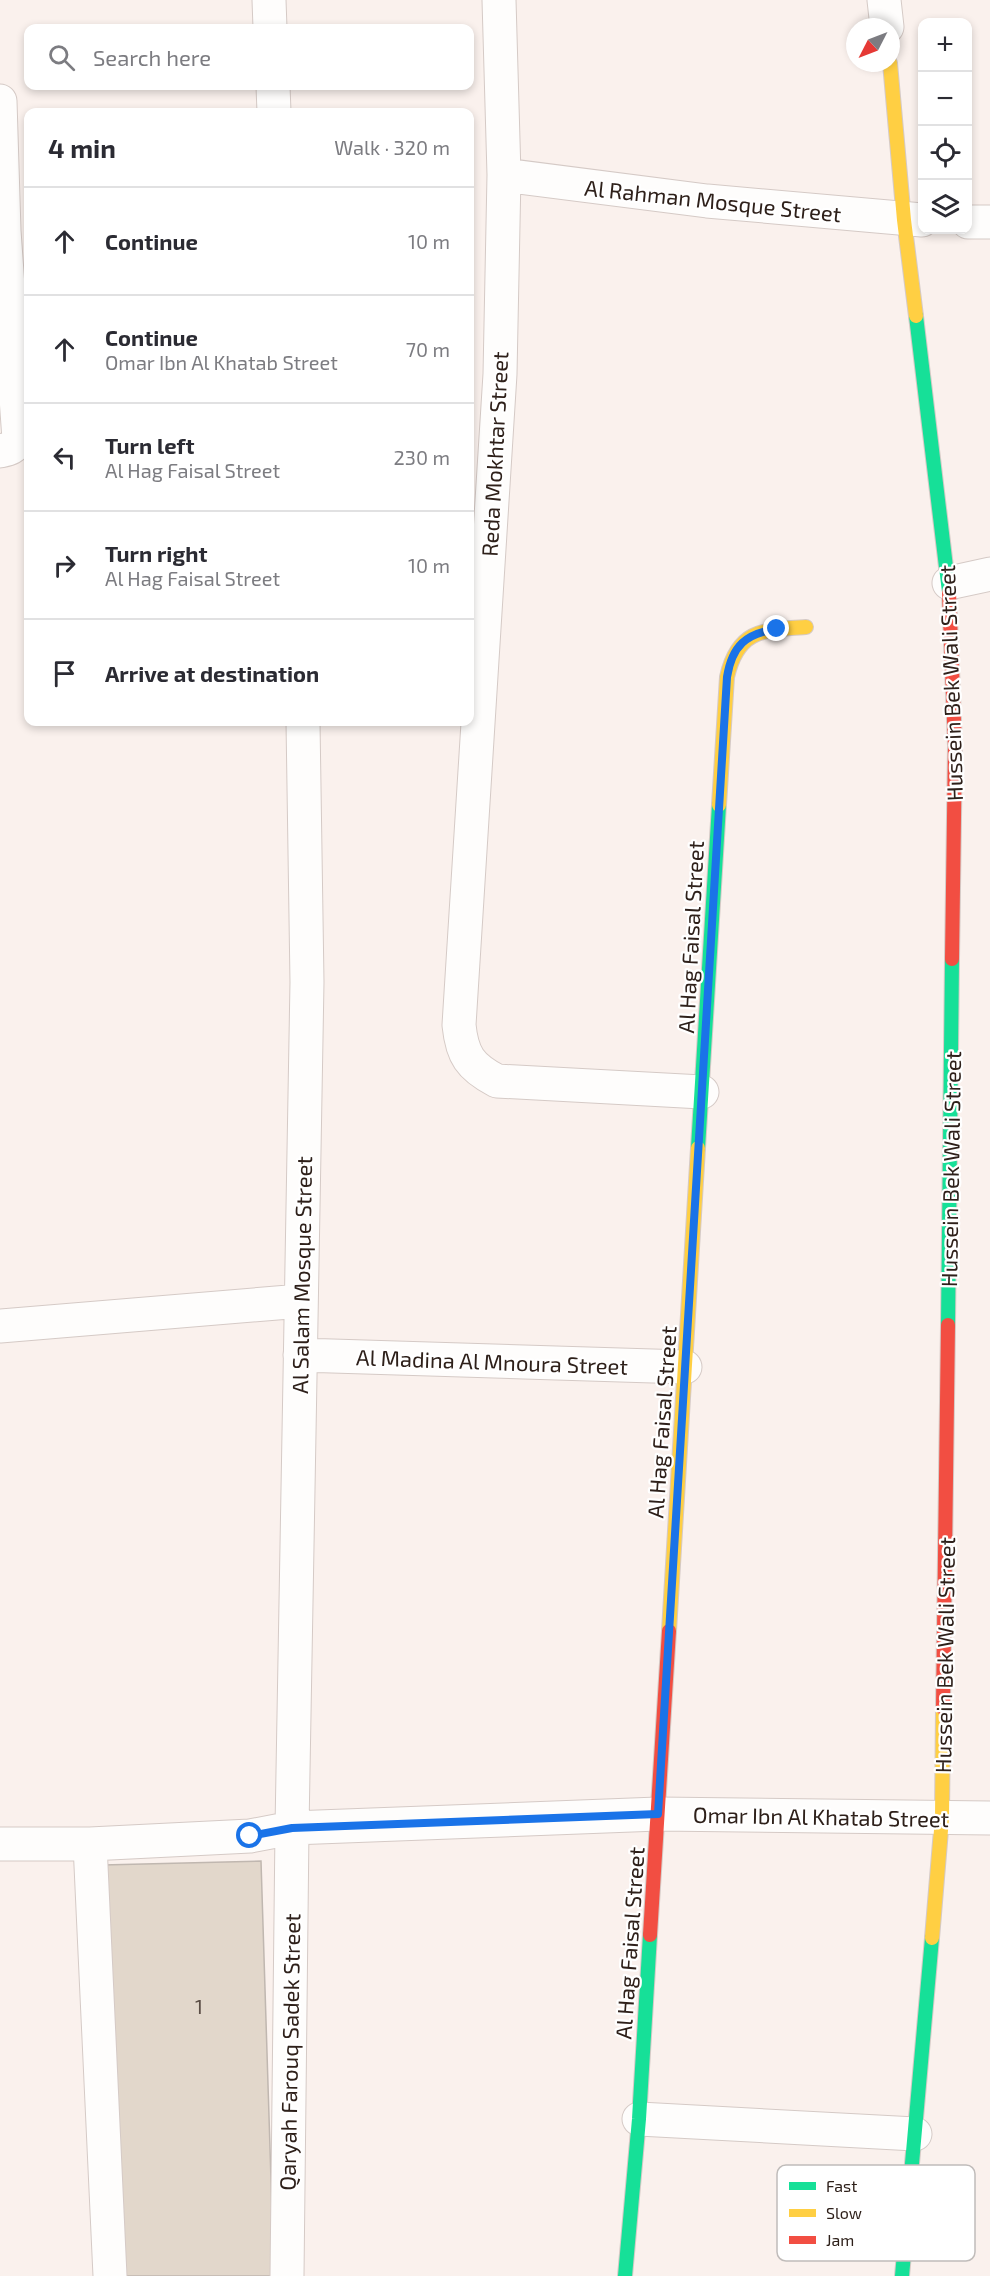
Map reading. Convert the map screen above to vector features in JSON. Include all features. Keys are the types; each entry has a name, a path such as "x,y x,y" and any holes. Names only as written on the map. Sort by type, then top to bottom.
{"street":[{"path":"269,0 270,24"},
{"name":"Reda Mokhtar Street","path":"499,0 504,175 500,374 459,1025 461,1043 468,1060 481,1073 497,1081 702,1092"},
{"path":"884,0 885,18"},
{"name":"Hussein Bek Wali Street","path":"891,72 913,220 949,583 955,746 942,1818 912,2165"},
{"path":"273,90 274,108"},
{"path":"0,101 2,231 19,439 16,445 0,450"},
{"name":"Al Rahman Mosque Street","path":"504,175 707,201 913,220"},
{"path":"972,222 990,222"},
{"path":"949,583 990,574"},
{"name":"Al Hag Faisal Street","path":"625,2276 639,2119 729,662 736,648 762,631 806,627"},
{"name":"Al Salam Mosque Street","path":"292,1828 307,982 303,726"},
{"path":"0,1326 301,1301"},
{"name":"Al Madina Al Mnoura Street","path":"300,1354 685,1367"},
{"name":"Omar Ibn Al Khatab Street","path":"0,1844 90,1844 250,1836 292,1828 658,1814 990,1818"},
{"name":"Qaryah Farouq Sadek Street","path":"287,2276 292,1828"},
{"path":"90,1844 110,2276"},
{"path":"639,2119 915,2134"},
{"name":"Hussein Bek Wali Street","path":"902,2276 903,2261"}],"building":[{"path":"261,1861 274,2276 116,2276 103,1865"}],"traffic: fast":[{"path":"916,316 949,592"},
{"path":"698,1148 719,805"},
{"path":"948,1325 952,959"},
{"path":"625,2276 639,2119 650,1935"},
{"path":"912,2165 932,1938"},
{"path":"902,2276 903,2261"}],"traffic: slow":[{"path":"891,72 904,220 916,316"},
{"path":"719,805 727,677 732,661 745,641 755,635 777,629 806,627"},
{"path":"669,1631 698,1148"},
{"path":"932,1938 942,1818 943,1708"}],"traffic: jam":[{"path":"949,592 955,746 952,959"},
{"path":"943,1708 948,1325"},
{"path":"650,1935 669,1631"}],"route":[{"path":"250,1836 292,1828 658,1814 727,677 729,662 736,648 748,638 762,631 777,629"}]}
